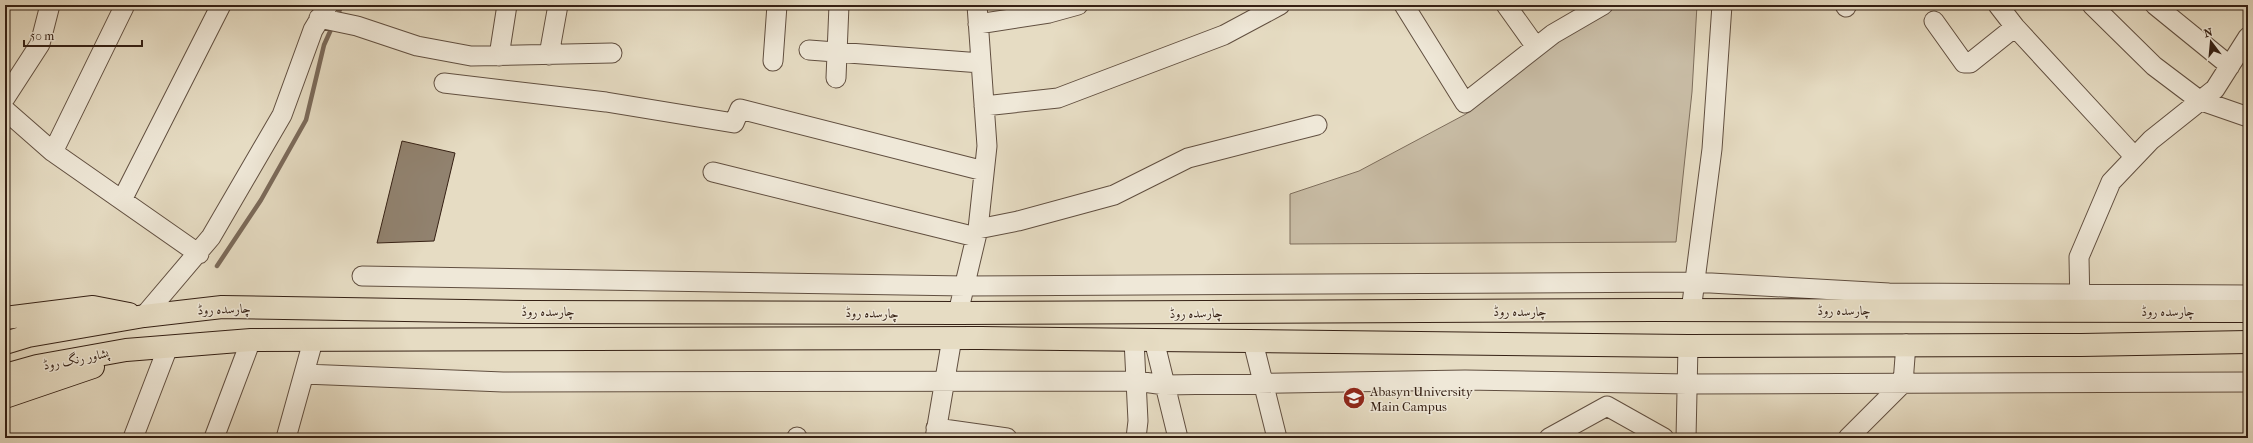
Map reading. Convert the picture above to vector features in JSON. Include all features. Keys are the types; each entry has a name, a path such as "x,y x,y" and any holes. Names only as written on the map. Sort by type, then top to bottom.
{"highway":[{"name":"چارسدہ روڈ","path":"144,316 222,307 524,312 958,313 1691,310 2080,303 2248,311"},
{"path":"5,318 93,307 144,316"},
{"path":"1466,344 1467,311"},
{"path":"5,343 28,336 144,316"},
{"name":"چارسدہ روڈ","path":"147,349 251,340 952,338 1688,346 2248,342"},
{"path":"5,397 147,349"},
{"name":"پشاور رنگ روڈ","path":"5,375 74,359 126,350 147,349"}],"street":[{"path":"5,98 40,44 50,5"},
{"path":"122,200 221,5"},
{"path":"499,56 507,5"},
{"path":"549,54 558,5"},
{"path":"773,61 776,5"},
{"path":"836,78 840,5"},
{"path":"958,313 977,233 986,146 977,5"},
{"path":"978,24 1049,12 1078,5"},
{"path":"984,106 1058,98 1224,35 1280,5"},
{"path":"1404,5 1465,103 1553,34 1603,5"},
{"path":"1506,5 1536,47"},
{"path":"1691,310 1693,282 1712,149 1722,5"},
{"path":"1998,5 2015,27 2134,156"},
{"path":"2092,5 2154,66 2199,100 2248,117"},
{"path":"2155,5 2239,58"},
{"path":"53,152 124,7"},
{"path":"144,316 199,254 212,237 282,115 313,30 324,14 345,24 417,46 471,56 612,53"},
{"path":"1934,21 1964,63 1970,63 2015,27"},
{"path":"2080,303 2079,257 2110,182 2134,156 2199,100 2215,89 2239,58 2248,37"},
{"path":"809,50 981,63"},
{"path":"444,83 606,102 734,123 740,109 984,171"},
{"path":"5,110 53,152 199,254"},
{"path":"713,172 977,233 1114,195 1188,158 1317,125"},
{"path":"362,276 965,286 1693,282 2080,303 2248,295"},
{"path":"952,338 935,433 1007,438"},
{"path":"214,438 251,340"},
{"path":"286,438 313,340"},
{"path":"1136,438 1138,421 1136,381 1144,340"},
{"path":"1144,340 1165,385 1178,438"},
{"path":"1252,342 1277,438"},
{"path":"1848,438 1902,383 1906,344"},
{"path":"1686,438 1688,346"},
{"path":"132,438 168,347"},
{"path":"304,374 503,382 945,380 1136,381 1165,385 1263,382 1465,380 1687,384 2248,382"},
{"path":"1549,438 1607,406 1664,438"}],"shaded area":[{"path":"1614,5 1697,5 1692,92 1676,242 1290,244 1290,194 1359,171 1466,114 1558,35"}],"building":[{"path":"402,141 455,153 434,241 377,243"}],"waterway":[{"path":"336,18 342,5"},
{"path":"217,266 261,200 306,120 324,45 333,25"}],"place":[{"name":"Abasyn University Main Campus","path":"1354,398"}]}
